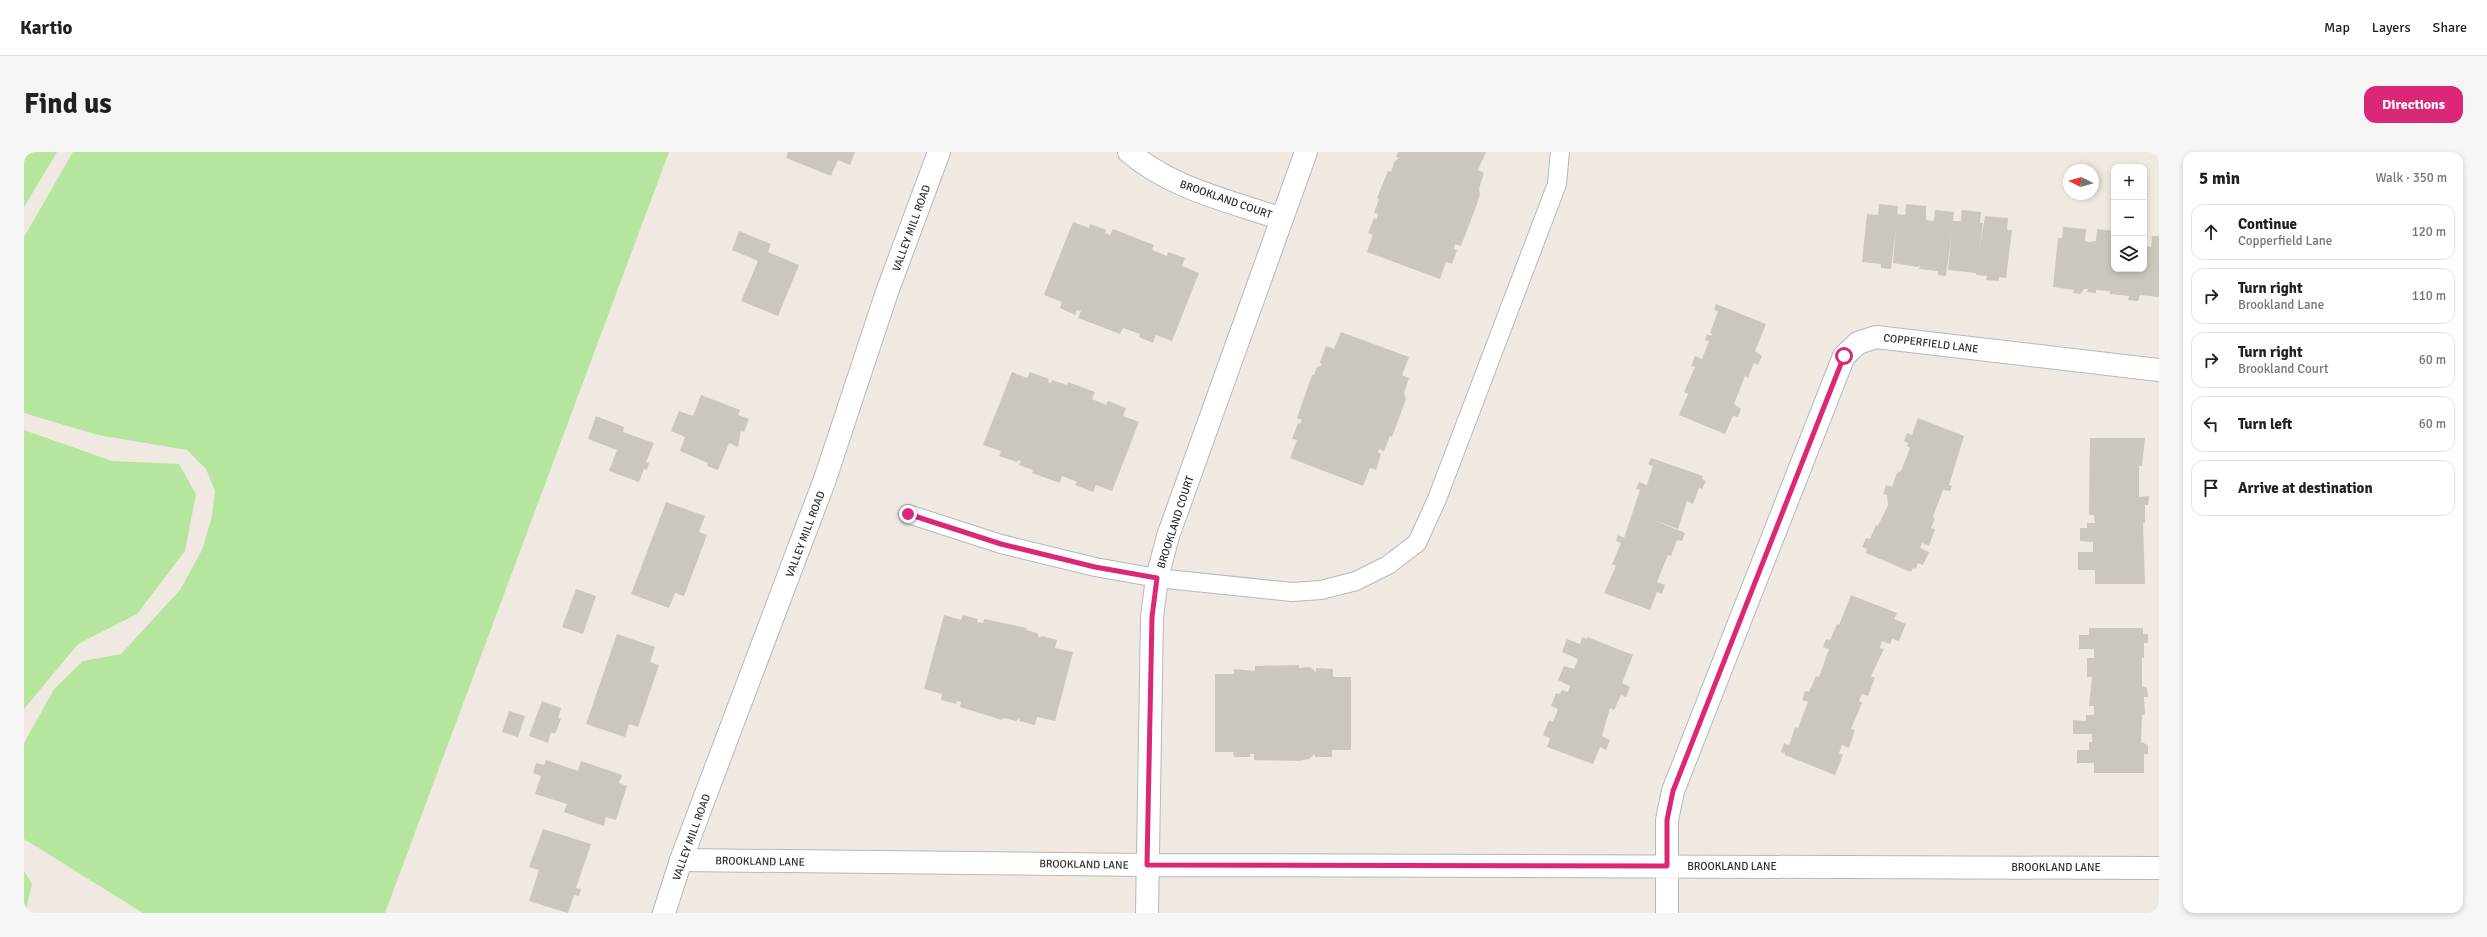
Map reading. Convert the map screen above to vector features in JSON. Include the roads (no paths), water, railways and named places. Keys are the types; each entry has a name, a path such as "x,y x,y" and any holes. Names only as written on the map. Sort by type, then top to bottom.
{"street":[{"name":"VALLEY MILL ROAD","path":"664,913 681,860 825,480 887,292 939,152"},
{"name":"BROOKLAND COURT","path":"1129,152 1140,161 1180,185 1282,219"},
{"name":"BROOKLAND COURT","path":"1147,913 1152,617 1157,578 1168,536 1306,152"},
{"name":"COPPERFIELD LANE","path":"1667,913 1667,820 1673,791 1844,356 1858,343 1876,337 2159,370"},
{"name":"BROOKLAND LANE","path":"681,860 1147,865 2159,868"}],"lane":[{"path":"908,514 1001,544 1095,567 1157,578 1292,592 1321,590 1356,581 1388,565 1417,543 1437,499 1557,184 1560,152"}]}
